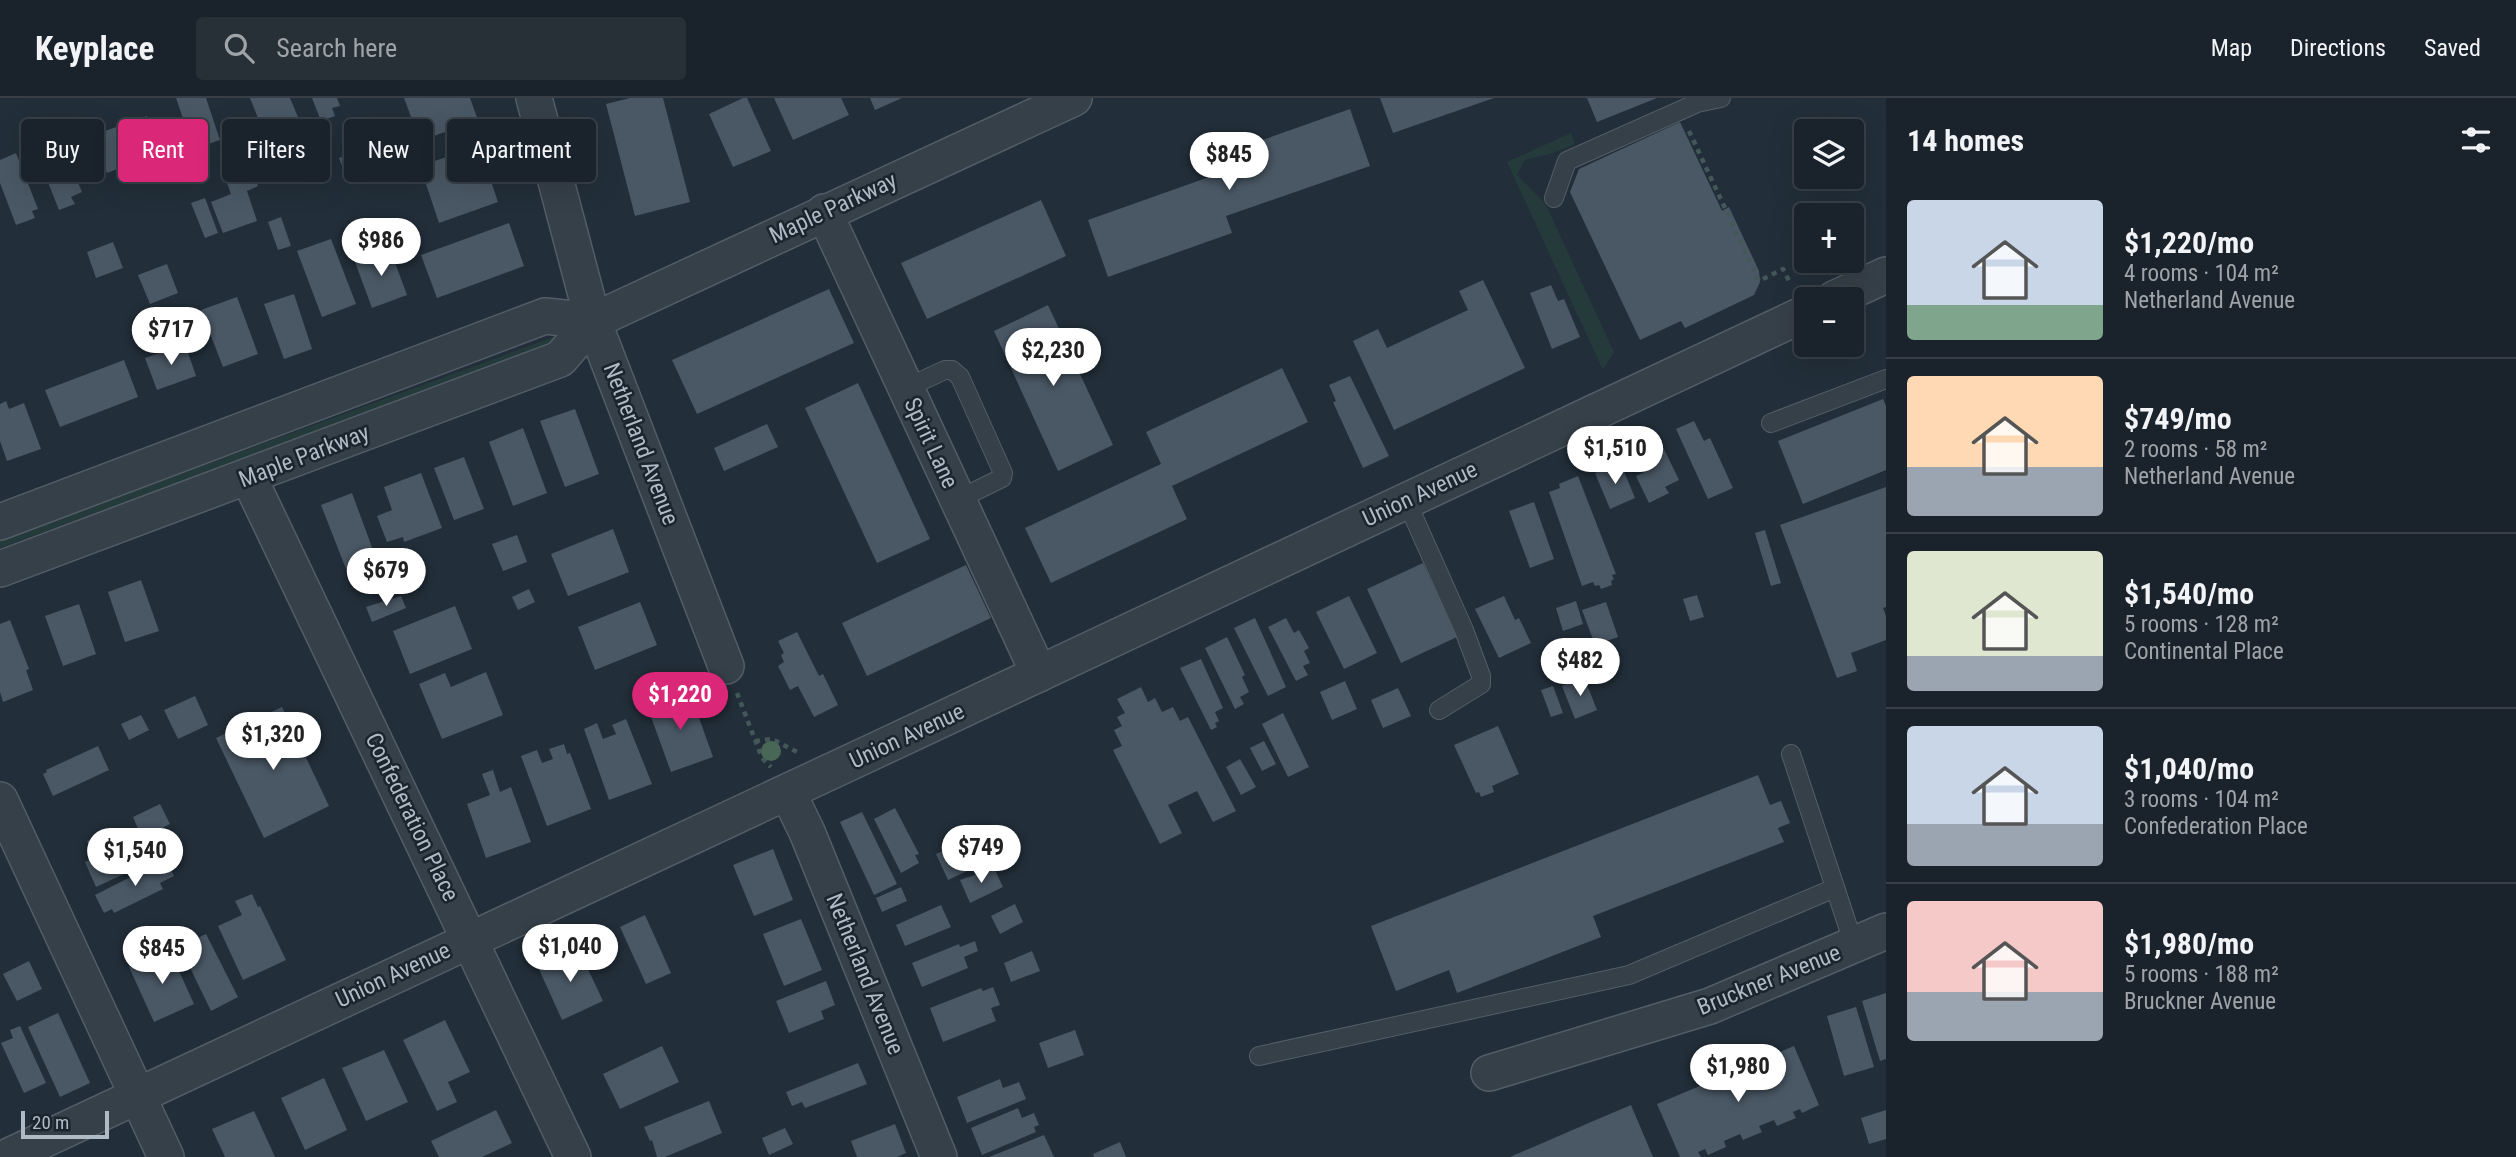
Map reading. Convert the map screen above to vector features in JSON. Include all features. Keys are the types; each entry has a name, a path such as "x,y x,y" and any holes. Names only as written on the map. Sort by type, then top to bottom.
{"street":[{"name":"Netherland Avenue","path":"534,98 593,321 726,666"},
{"name":"Maple Parkway","path":"0,569 249,478 560,359 593,321 1074,98"},
{"name":"Spirit Lane","path":"824,212 1039,674"},
{"path":"1860,287 1886,275"},
{"name":"Maple Parkway","path":"0,522 545,316 593,321"},
{"name":"Union Avenue","path":"7,1157 471,939 780,780 1039,674 1794,319"},
{"name":"Confederation Place","path":"249,478 573,1157"},
{"name":"Netherland Avenue","path":"780,780 807,832 939,1157"},
{"path":"0,800 166,1157"},
{"name":"Bruckner Avenue","path":"1489,1073 1710,1006 1886,931"}],"lane":[{"path":"1554,198 1567,161 1697,103 1721,98"},
{"path":"906,388 945,370 952,370 960,377 1003,473 1002,478 996,482 957,500"},
{"path":"1771,423 1886,379"},
{"path":"1406,500 1482,676 1481,684 1439,710"},
{"path":"1791,754 1854,945"},
{"path":"1259,1056 1629,975 1835,888"}],"path":[{"path":"1684,121 1759,281 1783,269 1789,281"},
{"path":"726,666 762,758 780,780"},
{"path":"755,741 772,739 801,753"}],"green space":[{"path":"1571,133 1575,144 1525,160 1517,175 1545,203 1614,352 1603,370 1507,162"},
{"path":"560,336 559,342 0,548 0,540"}],"building":[{"path":"176,98 206,98 220,140 208,144 208,119 183,119"},
{"path":"250,98 290,98 299,119 258,119"},
{"path":"312,98 337,98 340,106 332,108 335,116 320,119"},
{"path":"404,98 470,98 478,119 447,119 447,131 433,136 433,119 412,119"},
{"path":"630,98 663,98 690,202 635,216 606,104"},
{"path":"747,98 771,151 733,167 709,114"},
{"path":"774,98 841,98 849,115 793,140"},
{"path":"870,98 902,98 875,110"},
{"path":"1380,98 1494,98 1393,133"},
{"path":"1587,98 1657,98 1597,122"},
{"path":"1350,109 1370,166 1226,216 1232,233 1108,277 1088,220 1212,176 1206,160"},
{"path":"1680,122 1722,211 1729,207 1759,271 1760,282 1754,295 1685,328 1681,321 1640,340 1570,192 1579,169"},
{"path":"118,126 118,169 107,173 104,164 104,131"},
{"path":"16,153 21,166 21,182 27,182 38,209 32,211 35,218 16,225 0,183 0,160"},
{"path":"344,156 344,171 339,158"},
{"path":"447,157 447,182 491,182 498,202 439,223 425,182 433,182 433,162"},
{"path":"48,182 78,182 82,192 71,197 75,204 59,210"},
{"path":"227,182 256,182 258,186 247,191 257,221 223,233 211,202 231,194"},
{"path":"205,198 218,233 205,238 191,203"},
{"path":"1041,200 1066,256 927,319 901,263"},
{"path":"281,217 291,246 278,250 268,222"},
{"path":"509,223 524,266 437,298 421,255"},
{"path":"331,239 356,304 322,317 297,251"},
{"path":"113,242 123,268 96,278 87,252"},
{"path":"390,249 407,295 372,308 355,262"},
{"path":"167,264 178,293 150,304 138,275"},
{"path":"1483,280 1525,368 1394,430 1353,341 1378,329 1387,348 1468,310 1459,291"},
{"path":"1551,285 1558,301 1564,299 1580,337 1552,349 1530,293"},
{"path":"829,289 854,343 697,414 672,360"},
{"path":"294,294 312,349 284,359 264,304"},
{"path":"237,297 258,354 223,367 201,310"},
{"path":"1048,305 1113,445 1058,471 994,331"},
{"path":"185,344 196,376 157,390 145,358"},
{"path":"124,360 138,397 60,427 45,390"},
{"path":"1282,368 1308,422 1172,486 1187,519 1051,583 1025,528 1161,464 1146,432"},
{"path":"1350,376 1389,456 1363,468 1333,402 1336,401 1329,385"},
{"path":"858,383 930,539 877,563 805,408"},
{"path":"1883,399 1886,406 1886,470 1803,504 1778,441"},
{"path":"6,401 9,409 24,403 41,449 7,461 0,441 0,404"},
{"path":"575,409 599,474 565,487 540,421"},
{"path":"1694,421 1704,441 1710,438 1733,488 1708,499 1676,429"},
{"path":"767,424 778,447 724,471 714,448"},
{"path":"523,428 547,493 513,506 489,442"},
{"path":"1661,443 1679,480 1665,487 1669,493 1649,503 1636,476 1645,472 1636,454"},
{"path":"464,457 484,509 454,520 434,468"},
{"path":"1620,462 1635,498 1610,509 1595,473"},
{"path":"421,473 442,528 404,542 403,537 387,542 377,516 392,510 384,487"},
{"path":"1578,476 1616,574 1612,575 1612,585 1601,589 1593,582 1582,586 1549,492 1560,488 1559,484"},
{"path":"1886,487 1886,607 1883,608 1886,616 1886,640 1851,653 1857,671 1837,678 1780,525"},
{"path":"352,493 376,558 346,569 321,505"},
{"path":"1534,502 1554,559 1530,568 1509,511"},
{"path":"613,529 629,572 568,596 551,554"},
{"path":"1765,530 1781,583 1771,586 1755,533"},
{"path":"517,535 527,562 503,571 492,544"},
{"path":"1423,563 1457,637 1401,663 1367,589"},
{"path":"966,565 991,618 867,676 842,623"},
{"path":"141,580 159,631 125,642 108,592"},
{"path":"529,589 535,602 518,610 512,597"},
{"path":"1697,595 1704,617 1690,621 1683,599"},
{"path":"401,596 406,608 372,622 366,607"},
{"path":"1349,596 1377,653 1344,669 1316,612"},
{"path":"1504,596 1515,620 1519,618 1531,643 1499,658 1475,609"},
{"path":"1576,601 1583,624 1563,631 1556,608"},
{"path":"640,602 657,645 595,670 578,627"},
{"path":"1606,602 1618,637 1595,645 1582,610"},
{"path":"79,604 96,654 63,666 45,616"},
{"path":"455,606 472,649 410,674 393,631"},
{"path":"1255,618 1286,687 1268,696 1234,628"},
{"path":"1286,618 1294,633 1299,630 1309,648 1304,651 1310,663 1303,666 1308,675 1296,681 1268,627"},
{"path":"10,620 29,669 26,670 33,690 3,702 0,692 0,624"},
{"path":"797,632 819,676 823,674 838,705 814,717 798,686 790,690 778,666 784,662 781,655 784,653 778,641"},
{"path":"1227,637 1245,675 1242,677 1249,692 1240,697 1244,704 1235,709 1205,648"},
{"path":"1201,659 1223,708 1215,712 1219,721 1215,723 1217,727 1211,730 1180,668"},
{"path":"486,672 503,715 442,739 419,684 445,673 451,687"},
{"path":"1584,677 1597,710 1575,719 1562,686"},
{"path":"1345,681 1357,709 1332,720 1320,692"},
{"path":"1553,686 1563,713 1551,717 1541,690"},
{"path":"1141,687 1148,702 1155,698 1162,712 1173,707 1180,721 1188,717 1236,811 1213,822 1197,791 1168,805 1182,833 1160,844 1113,750 1122,746 1114,730 1122,726 1117,717 1125,713 1117,699"},
{"path":"1398,688 1411,716 1383,728 1371,700"},
{"path":"687,689 713,757 671,772 646,703 660,698 665,711 678,706 674,694"},
{"path":"195,696 208,725 178,739 164,710"},
{"path":"282,707 329,806 264,838 216,738"},
{"path":"1283,713 1309,767 1288,777 1262,724"},
{"path":"141,715 149,730 129,740 121,724"},
{"path":"626,719 652,784 609,800 584,729 597,723 603,739 616,734 612,725"},
{"path":"1498,726 1519,774 1492,786 1494,792 1481,797 1479,792 1476,793 1454,745"},
{"path":"1264,741 1276,764 1262,771 1250,748"},
{"path":"564,744 591,809 547,826 521,756 537,750 542,763 553,759 549,749"},
{"path":"98,746 109,770 53,796 43,774 46,770"},
{"path":"1240,759 1256,787 1241,795 1226,767"},
{"path":"493,770 500,792 511,787 531,842 486,858 467,804 490,795 482,774"},
{"path":"1758,775 1770,805 1781,801 1790,823 1778,828 1784,842 1593,916 1601,937 1457,993 1449,970 1396,991 1371,926"},
{"path":"160,804 170,824 142,838 133,817"},
{"path":"895,808 919,854 915,855 919,863 901,873 874,819"},
{"path":"862,812 897,884 874,895 840,822"},
{"path":"116,828 123,844 139,837 150,862 96,887 85,862 94,858 87,841"},
{"path":"963,842 964,845 967,843 978,866 948,880 936,854"},
{"path":"773,849 793,900 754,916 733,865"},
{"path":"166,859 174,876 160,883 163,889 114,913 112,909 104,913 95,895"},
{"path":"994,868 1003,887 970,903 960,880"},
{"path":"901,887 907,901 882,912 876,898"},
{"path":"252,894 286,960 243,980 218,926 242,915 235,901"},
{"path":"1015,904 1023,922 1000,934 991,916"},
{"path":"941,905 951,927 905,946 896,925"},
{"path":"645,915 671,973 646,984 620,927"},
{"path":"801,919 822,970 784,986 763,934"},
{"path":"206,934 238,997 211,1011 181,949 184,948 181,943"},
{"path":"975,941 978,951 964,957 968,968 922,987 912,963 959,944 960,947"},
{"path":"578,948 603,1001 562,1020 538,967"},
{"path":"169,949 194,1004 154,1022 129,967"},
{"path":"1032,951 1040,971 1011,982 1004,963"},
{"path":"29,961 42,989 17,1001 3,974"},
{"path":"826,981 835,1005 821,1011 824,1019 789,1033 776,1001"},
{"path":"993,987 1000,1005 991,1008 996,1021 943,1042 930,1008 981,988 983,991"},
{"path":"1886,993 1886,1059 1880,1061 1862,1001"},
{"path":"1856,1007 1874,1067 1844,1076 1827,1016"},
{"path":"58,1013 90,1083 60,1097 28,1027"},
{"path":"445,1020 470,1072 448,1082 457,1102 437,1111 403,1040"},
{"path":"20,1026 46,1083 24,1093 1,1043 13,1038 10,1030"},
{"path":"1075,1030 1084,1055 1048,1068 1039,1043"},
{"path":"662,1046 679,1082 620,1109 603,1074"},
{"path":"1794,1046 1819,1105 1802,1113 1800,1109 1793,1112 1796,1118 1777,1126 1774,1120 1759,1126 1762,1132 1743,1140 1740,1134 1724,1141 1726,1147 1708,1155 1705,1149 1698,1152 1701,1157 1680,1157 1657,1104"},
{"path":"384,1050 408,1102 366,1121 342,1068"},
{"path":"858,1063 867,1084 805,1108 802,1102 792,1106 786,1092"},
{"path":"324,1078 347,1130 305,1150 281,1098"},
{"path":"1000,1079 1003,1088 1019,1082 1026,1099 967,1123 957,1097"},
{"path":"709,1101 722,1133 665,1157 657,1157 652,1140 650,1141 644,1127"},
{"path":"1631,1105 1653,1157 1510,1157 1598,1119"},
{"path":"1018,1108 1022,1118 1034,1113 1039,1125 1034,1127 1036,1132 982,1155 971,1128"},
{"path":"496,1110 512,1143 482,1157 439,1157 431,1141"},
{"path":"1886,1110 1886,1139 1869,1144 1861,1118"},
{"path":"254,1111 275,1157 225,1157 212,1129"},
{"path":"895,1124 906,1153 897,1157 857,1157 851,1141"},
{"path":"785,1128 793,1144 769,1155 762,1138"},
{"path":"1044,1135 1054,1157 989,1157"},
{"path":"1120,1142 1126,1157 1094,1157 1093,1154"}]}
